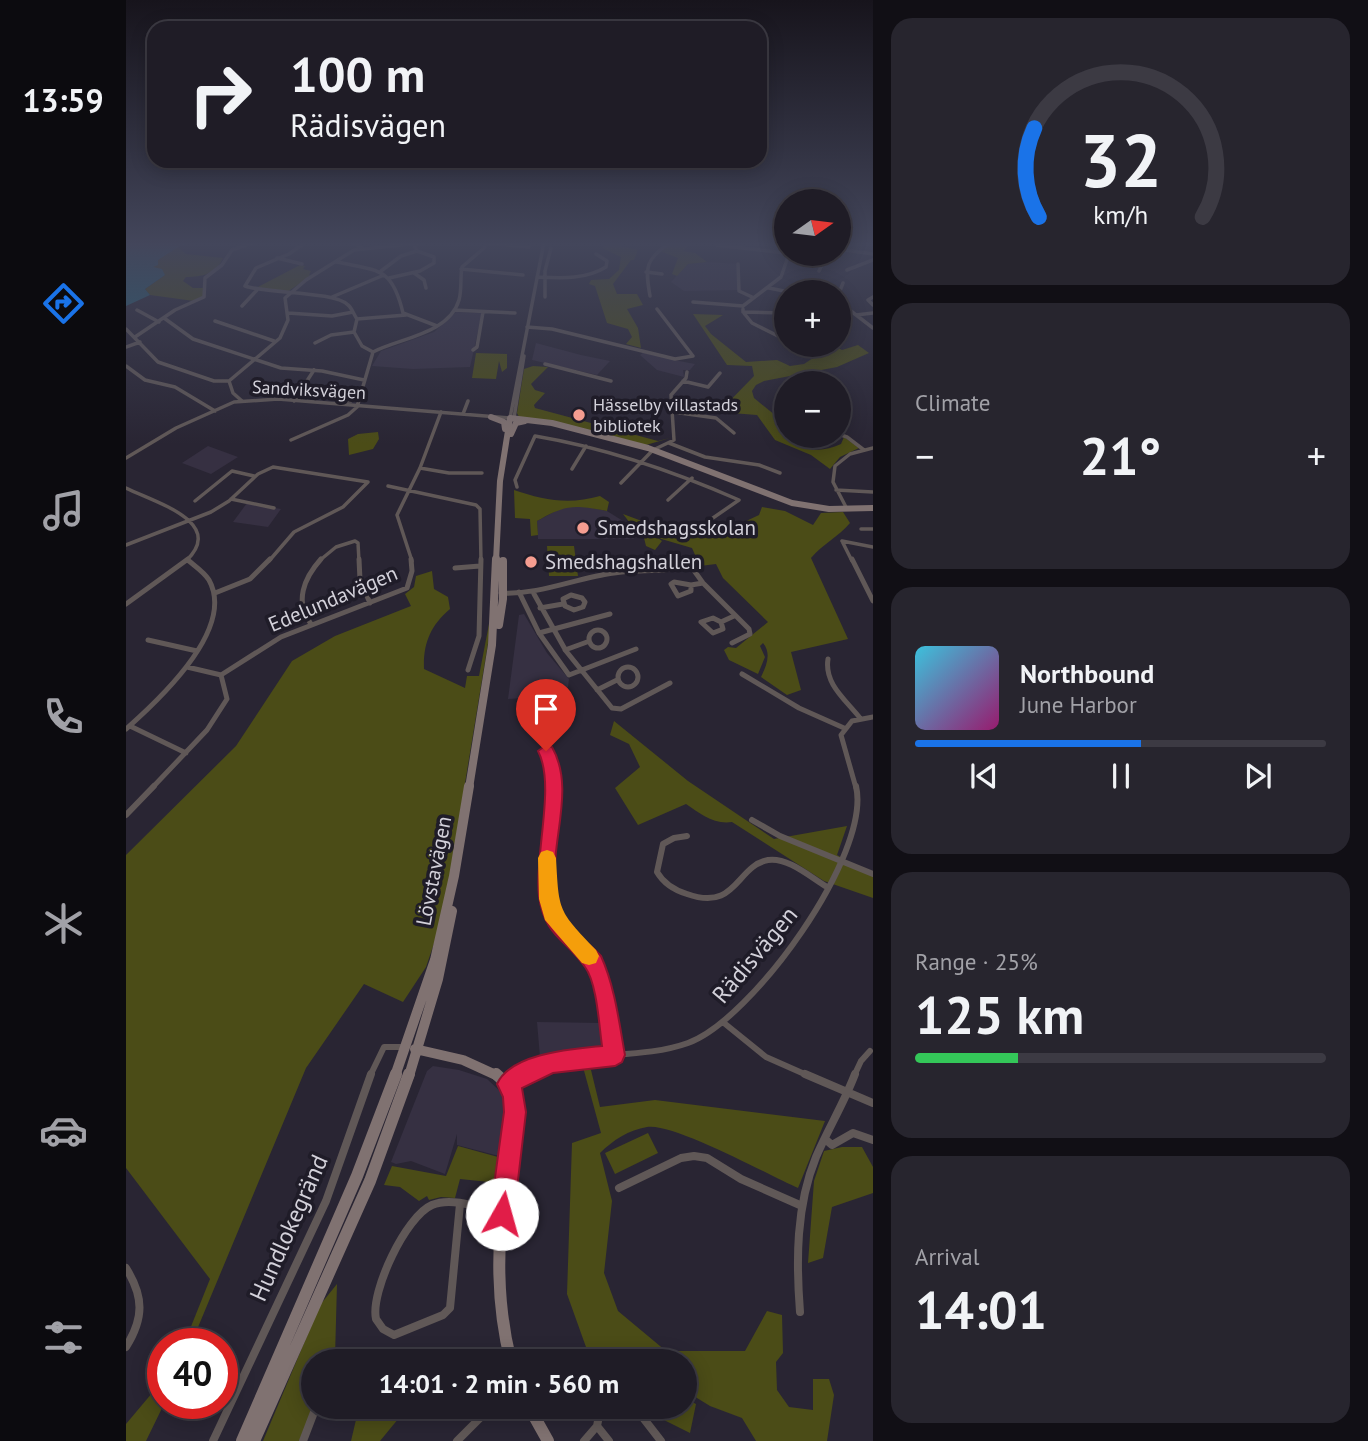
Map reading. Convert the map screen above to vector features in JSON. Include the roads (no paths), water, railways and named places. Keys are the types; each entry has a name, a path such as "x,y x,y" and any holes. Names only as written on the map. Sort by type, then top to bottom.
{"street":[{"path":"135,338 182,309"},
{"path":"242,401 233,393 229,381 233,374 255,359 286,327 287,309"},
{"path":"351,309 358,319"},
{"path":"401,309 406,316"},
{"name":"Lövstavägen","path":"254,1441 369,1179 451,918 489,699 501,591 502,489 531,309"},
{"path":"528,327 559,331 675,359 693,356 657,309"},
{"path":"136,310 159,321"},
{"path":"373,352 437,326 454,310 515,313"},
{"path":"851,310 873,328"},
{"path":"288,313 331,316 353,312"},
{"path":"473,350 477,347 484,312"},
{"path":"743,312 774,313"},
{"path":"743,312 752,323 774,334"},
{"path":"856,315 873,313"},
{"path":"358,319 406,316 437,326"},
{"path":"164,318 193,338 281,368 314,370 365,380"},
{"path":"358,319 354,332 362,346 373,352"},
{"path":"215,321 274,341"},
{"path":"126,329 158,362 214,381 229,381"},
{"path":"315,343 331,335 354,332"},
{"path":"126,347 140,342"},
{"path":"291,440 348,415 357,407 373,352"},
{"path":"522,363 530,364"},
{"path":"542,364 611,381"},
{"path":"126,366 145,380 175,387 215,411"},
{"path":"295,399 314,370"},
{"path":"621,483 641,460 674,437 671,395 687,372"},
{"path":"683,381 708,387 720,373"},
{"path":"261,395 349,402 356,392 361,392"},
{"name":"Sandviksvägen","path":"126,458 176,428 242,401 295,399 357,407 512,419"},
{"path":"463,414 468,401"},
{"name":"Edelundavägen","path":"221,675 253,656 263,646 311,624 407,588 411,583 409,551 397,515 420,468 441,412"},
{"path":"673,412 716,418 734,433"},
{"path":"491,417 504,422 509,433"},
{"path":"512,419 546,422"},
{"path":"512,419 546,422 653,450 708,469 772,497 814,507 873,509"},
{"path":"509,433 516,423 527,421"},
{"path":"517,487 515,480 535,436 641,460 691,478 739,500 710,520"},
{"path":"851,439 864,450"},
{"path":"669,443 705,457 759,465 780,473"},
{"path":"572,469 586,446"},
{"path":"847,509 836,490 832,472 843,458 873,448"},
{"path":"126,545 192,521 231,499 261,471 273,467 368,482 354,502 293,533 276,550 265,567 249,580 215,593"},
{"path":"420,468 449,473 482,473"},
{"path":"195,501 232,471 254,477"},
{"path":"668,500 691,478"},
{"path":"388,486 479,506 479,632 474,662 468,670"},
{"path":"126,488 192,521 198,526 201,537 189,561 126,604"},
{"path":"836,490 873,492"},
{"path":"231,499 274,508"},
{"path":"861,529 873,529"},
{"path":"873,547 842,541 873,601"},
{"path":"311,624 300,604 304,588 323,556 342,542 358,543 360,580 370,603"},
{"path":"186,753 128,728 187,667 197,651 214,610 217,601 215,593 200,567 189,561"},
{"path":"501,591 519,592 617,572 649,573 691,565 703,583 749,629 750,634 733,643"},
{"path":"455,568 480,566"},
{"path":"691,585 703,583"},
{"path":"519,592 539,633 569,675 636,649"},
{"path":"534,594 565,650 612,708 621,709 670,683"},
{"path":"540,608 563,604"},
{"path":"539,633 610,614"},
{"path":"721,622 734,616"},
{"path":"565,650 587,642 600,647 607,645 609,640 604,633 593,632 586,637 587,642"},
{"path":"148,640 197,651"},
{"path":"828,659 825,666 830,678 860,718"},
{"path":"126,815 186,753 215,720 228,699 221,675 187,667"},
{"path":"597,690 617,680 631,685 638,683 640,678 638,672 627,668 618,672 617,680"},
{"path":"743,674 799,708 844,728 860,718 873,717"},
{"path":"547,728 553,792 546,870 549,899 561,930 594,962 602,987 615,1055"},
{"name":"Rädisvägen","path":"508,1084 553,1062 680,1046 702,1037 724,1023 807,926 855,829 859,810 843,744 844,728"},
{"path":"752,820 765,829 873,874"},
{"path":"687,836 674,838 663,844 657,872 666,885 693,896 707,901 718,898 760,863 770,860 786,865 827,887"},
{"path":"724,1023 766,1057 873,1103"},
{"name":"Hundlokegränd","path":"213,1441 326,1200 377,1056 384,1047 395,1045 412,1048"},
{"path":"412,1048 473,1063 500,1076 514,1096 515,1112 497,1280 508,1349"},
{"name":"Lövstavägen","path":"242,1441 412,1048"},
{"path":"800,1312 798,1294 802,1206 814,1159 848,1092 859,1060 870,1051"},
{"path":"825,1139 832,1145 853,1133 873,1140"},
{"path":"619,1188 681,1158 694,1156 707,1158 741,1179 802,1206"},
{"path":"460,1204 450,1308 443,1315 394,1335 384,1331 377,1320 375,1310 381,1284 415,1217 430,1204 440,1202 460,1204 502,1214"},
{"path":"126,1268 138,1287 142,1315 126,1348"},
{"path":"303,1441 311,1419"},
{"path":"457,1441 479,1419"},
{"path":"535,1419 548,1441"},
{"path":"644,1419 661,1441"},
{"path":"584,1441 598,1421 609,1441"}],"place":[{"name":"Hässelby villastads bibliotek","path":"579,415"},
{"name":"Smedshagsskolan","path":"583,528"},
{"name":"Smedshagshallen","path":"531,562"}]}
